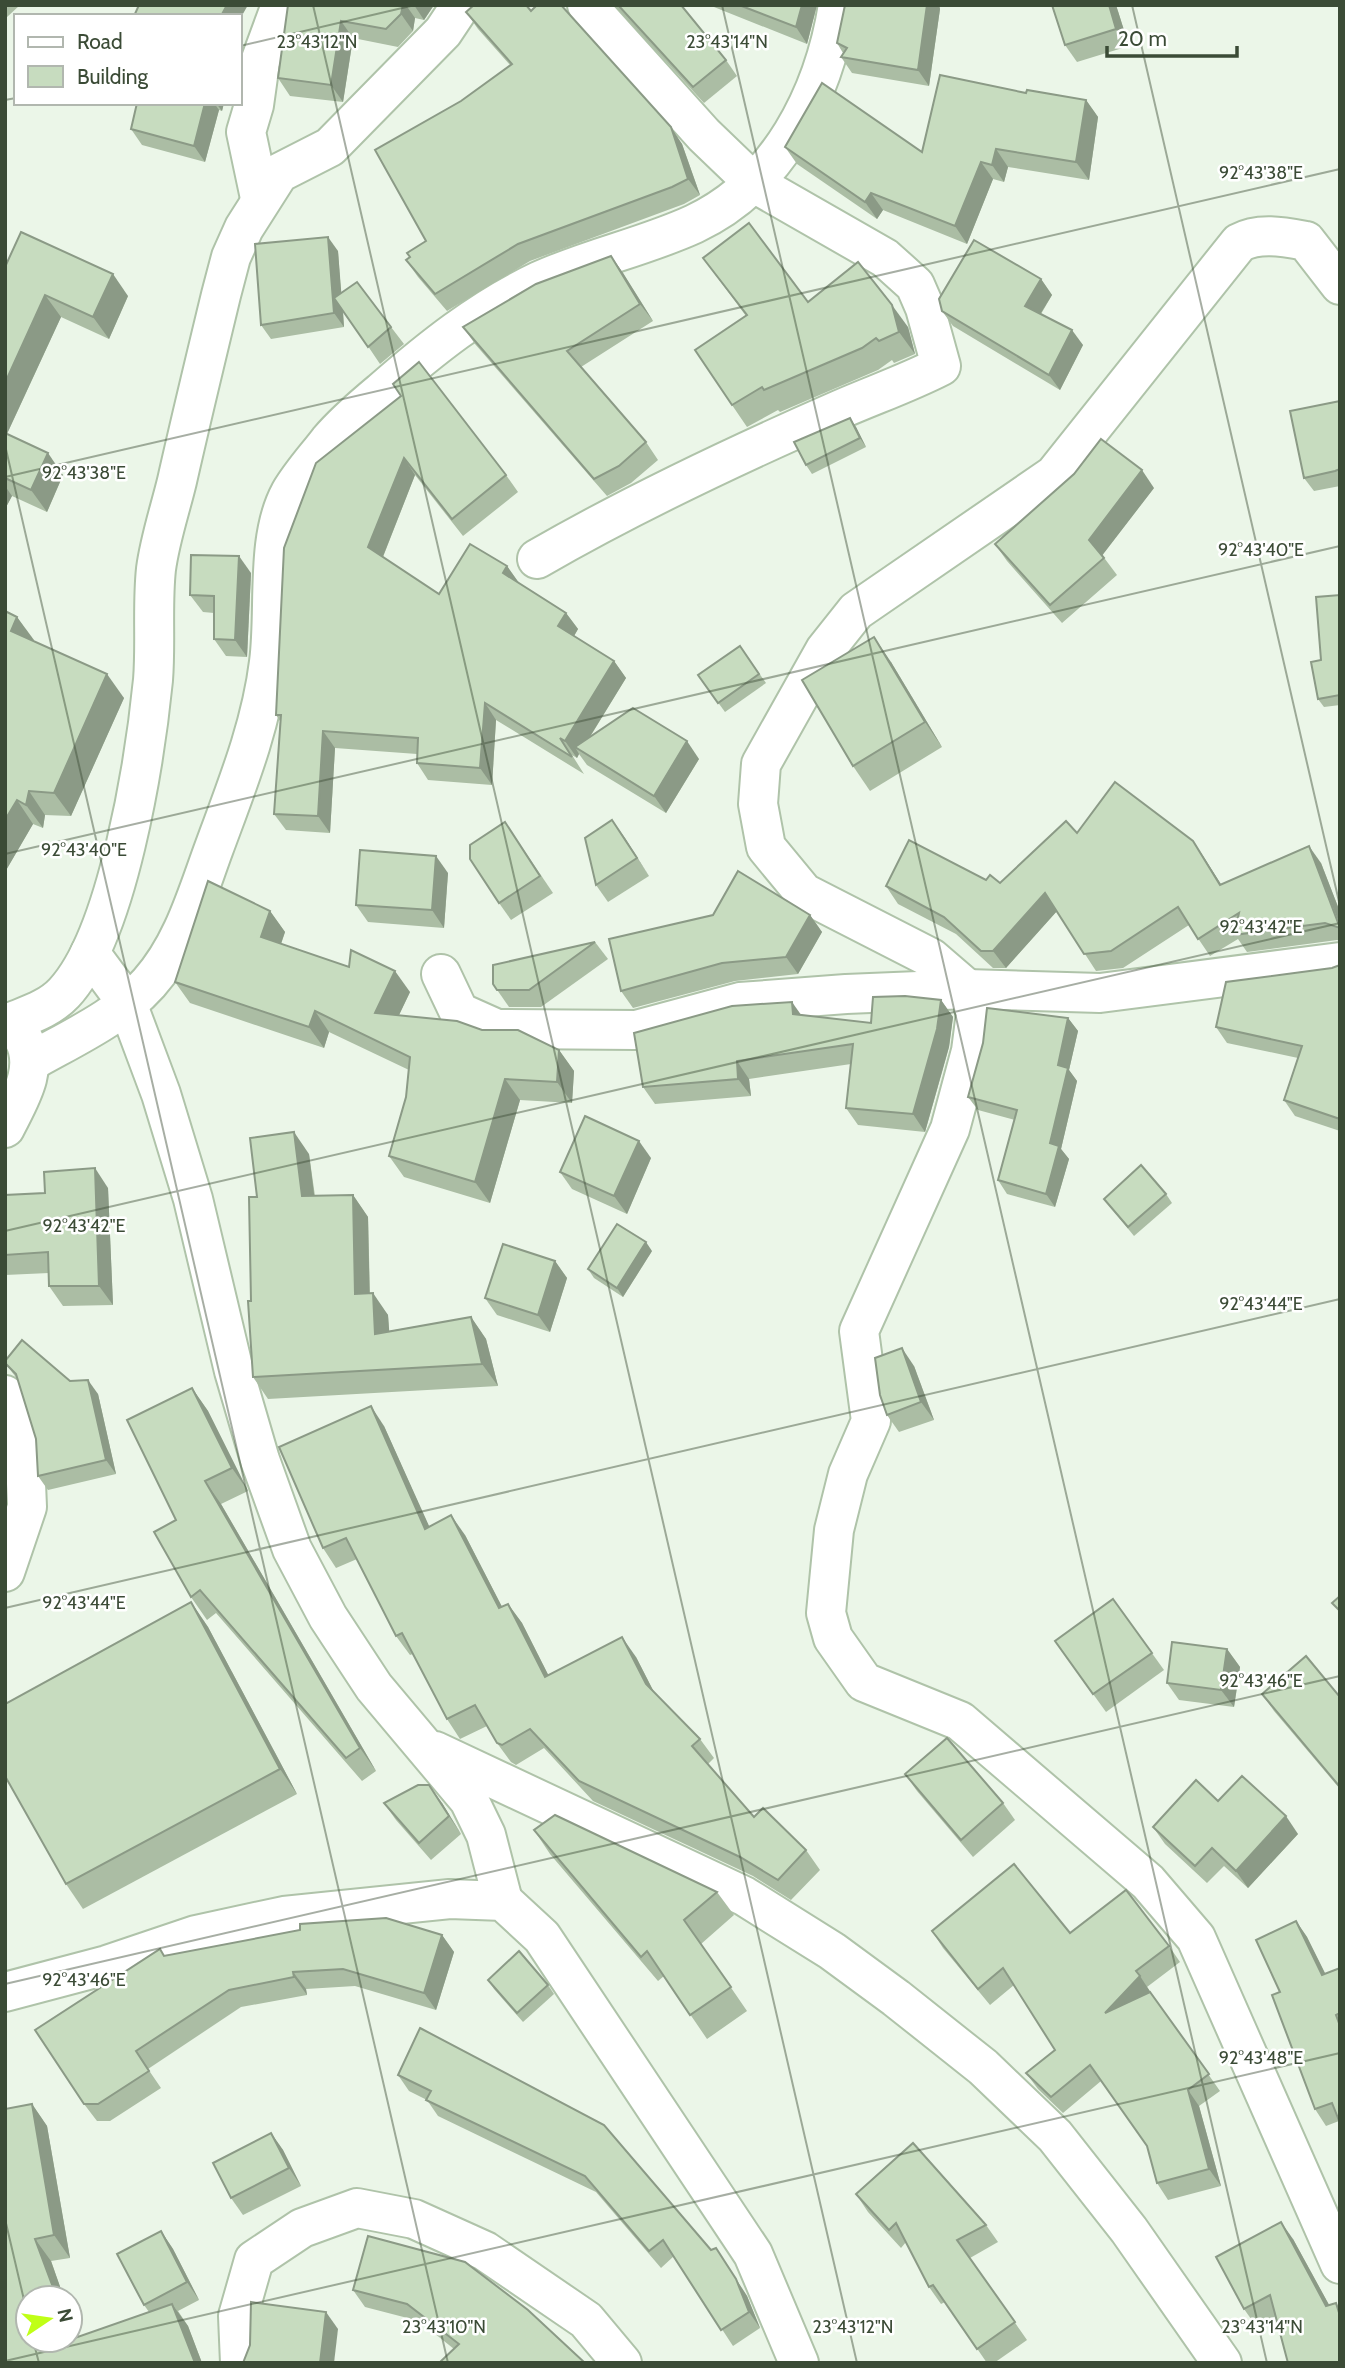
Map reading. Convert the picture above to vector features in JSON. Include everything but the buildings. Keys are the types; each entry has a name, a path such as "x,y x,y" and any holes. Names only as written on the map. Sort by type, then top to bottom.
{"street":[{"path":"260,198 246,131 254,105 260,62 281,5"},
{"path":"5,1128 27,1081 30,1062 26,1042 7,1022 39,1012 62,995 90,953 119,865 141,768 153,678 156,569 231,257 260,198 279,173 330,147 443,32 461,5"},
{"path":"537,559 671,487 840,410 907,384 942,366 925,308 915,285 885,258 754,183 704,135 587,5"},
{"path":"30,1062 127,1003 148,984 181,935 238,785 269,667 276,536 289,494 304,472 336,433 456,328 536,283 696,223 730,204 754,183 797,128 818,86 838,5"},
{"path":"1340,285 1306,242 1251,236 1239,243 1054,475 856,611 825,650 761,764 758,804 766,847 804,893 932,958 967,989 976,1013 973,1038 950,1129 859,1331 871,1421 848,1474 834,1530 826,1613 833,1638 864,1682 960,1721 1148,1882 1174,1909 1196,1938 1340,2264"},
{"path":"90,953 127,1003 161,1094 193,1199 234,1371 260,1460 292,1549 328,1617 374,1687 469,1800 486,1835 503,1901 542,1937 753,2254 799,2363"},
{"path":"442,974 459,1012 497,1029 636,1030 740,1002 846,993 967,989 1100,993 1340,962"},
{"path":"5,1395 25,1460 27,1507 5,1572"},
{"path":"426,1747 744,1896 832,1951 896,1998 983,2067 1055,2136 1129,2230 1222,2363"},
{"path":"5,1992 107,1965 196,1936 284,1916 450,1899 503,1901"},
{"path":"240,2363 238,2316 254,2260 302,2228 357,2208 414,2219 485,2250 586,2320 622,2363"}]}
